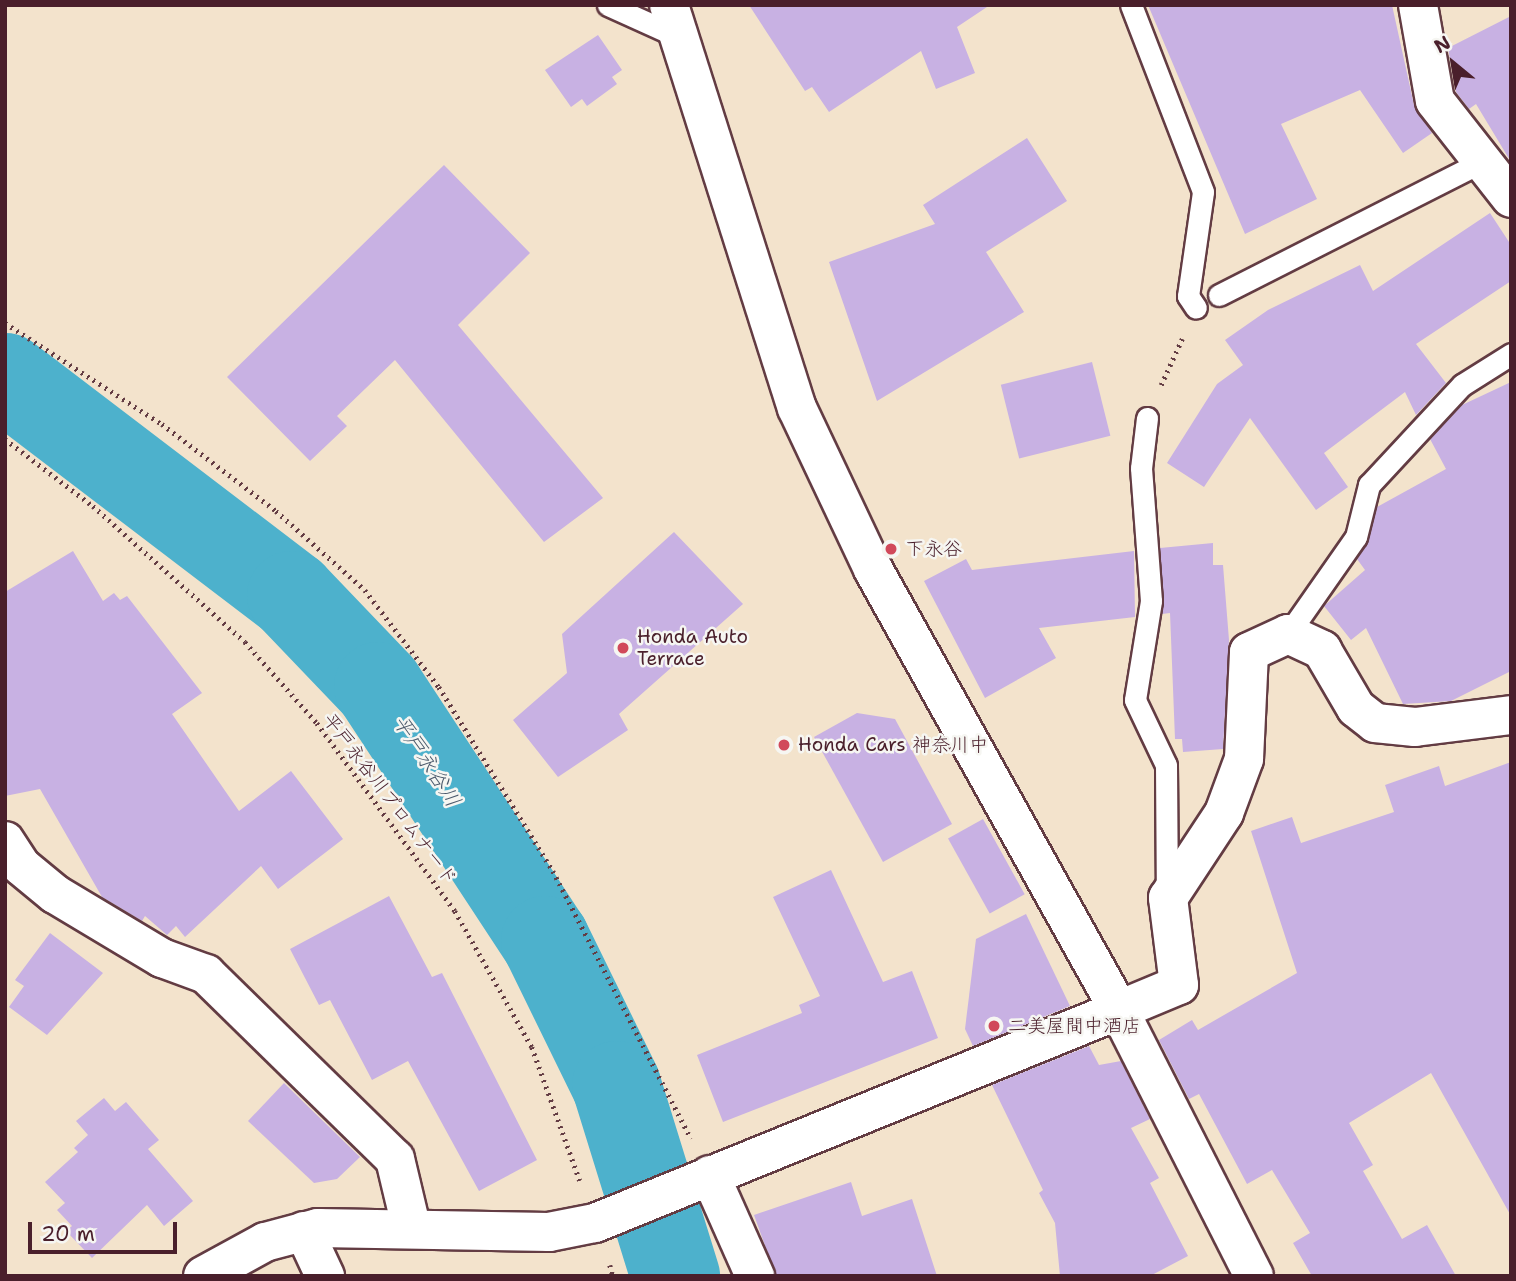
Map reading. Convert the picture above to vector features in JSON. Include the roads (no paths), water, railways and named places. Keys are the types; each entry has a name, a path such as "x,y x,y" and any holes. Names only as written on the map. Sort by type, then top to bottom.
{"street":[{"path":"1418,5 1435,101 1479,163 1511,198"},
{"path":"674,21 797,408 873,569 1119,1010 1254,1276"},
{"path":"203,1276 265,1242 304,1231 411,1226 549,1232 605,1218 1179,985 1167,898 1224,813 1244,759 1249,652 1288,634 1322,650 1356,708 1375,723 1415,727 1511,715"},
{"path":"5,841 21,866 55,894 162,958 206,974 395,1159 411,1226"},
{"path":"698,1179 755,1276"},
{"path":"304,1231 325,1276"}],"lane":[{"path":"607,5 674,21"},
{"path":"1132,5 1203,192 1188,296 1196,308"},
{"path":"1219,295 1479,163"},
{"path":"1288,634 1356,537 1369,485 1462,385 1511,354"},
{"path":"1147,418 1141,468 1151,601 1135,700 1166,765 1167,898"}],"waterway":[{"name":"平戸永谷川","path":"5,377 291,595 378,686 545,940 616,1085 675,1276"}],"place":[{"name":"下永谷","path":"891,549"},
{"name":"Honda Auto Terrace","path":"623,648"},
{"name":"Honda Cars 神奈川中","path":"784,745"},
{"name":"二美屋間中酒店","path":"994,1026"}]}
